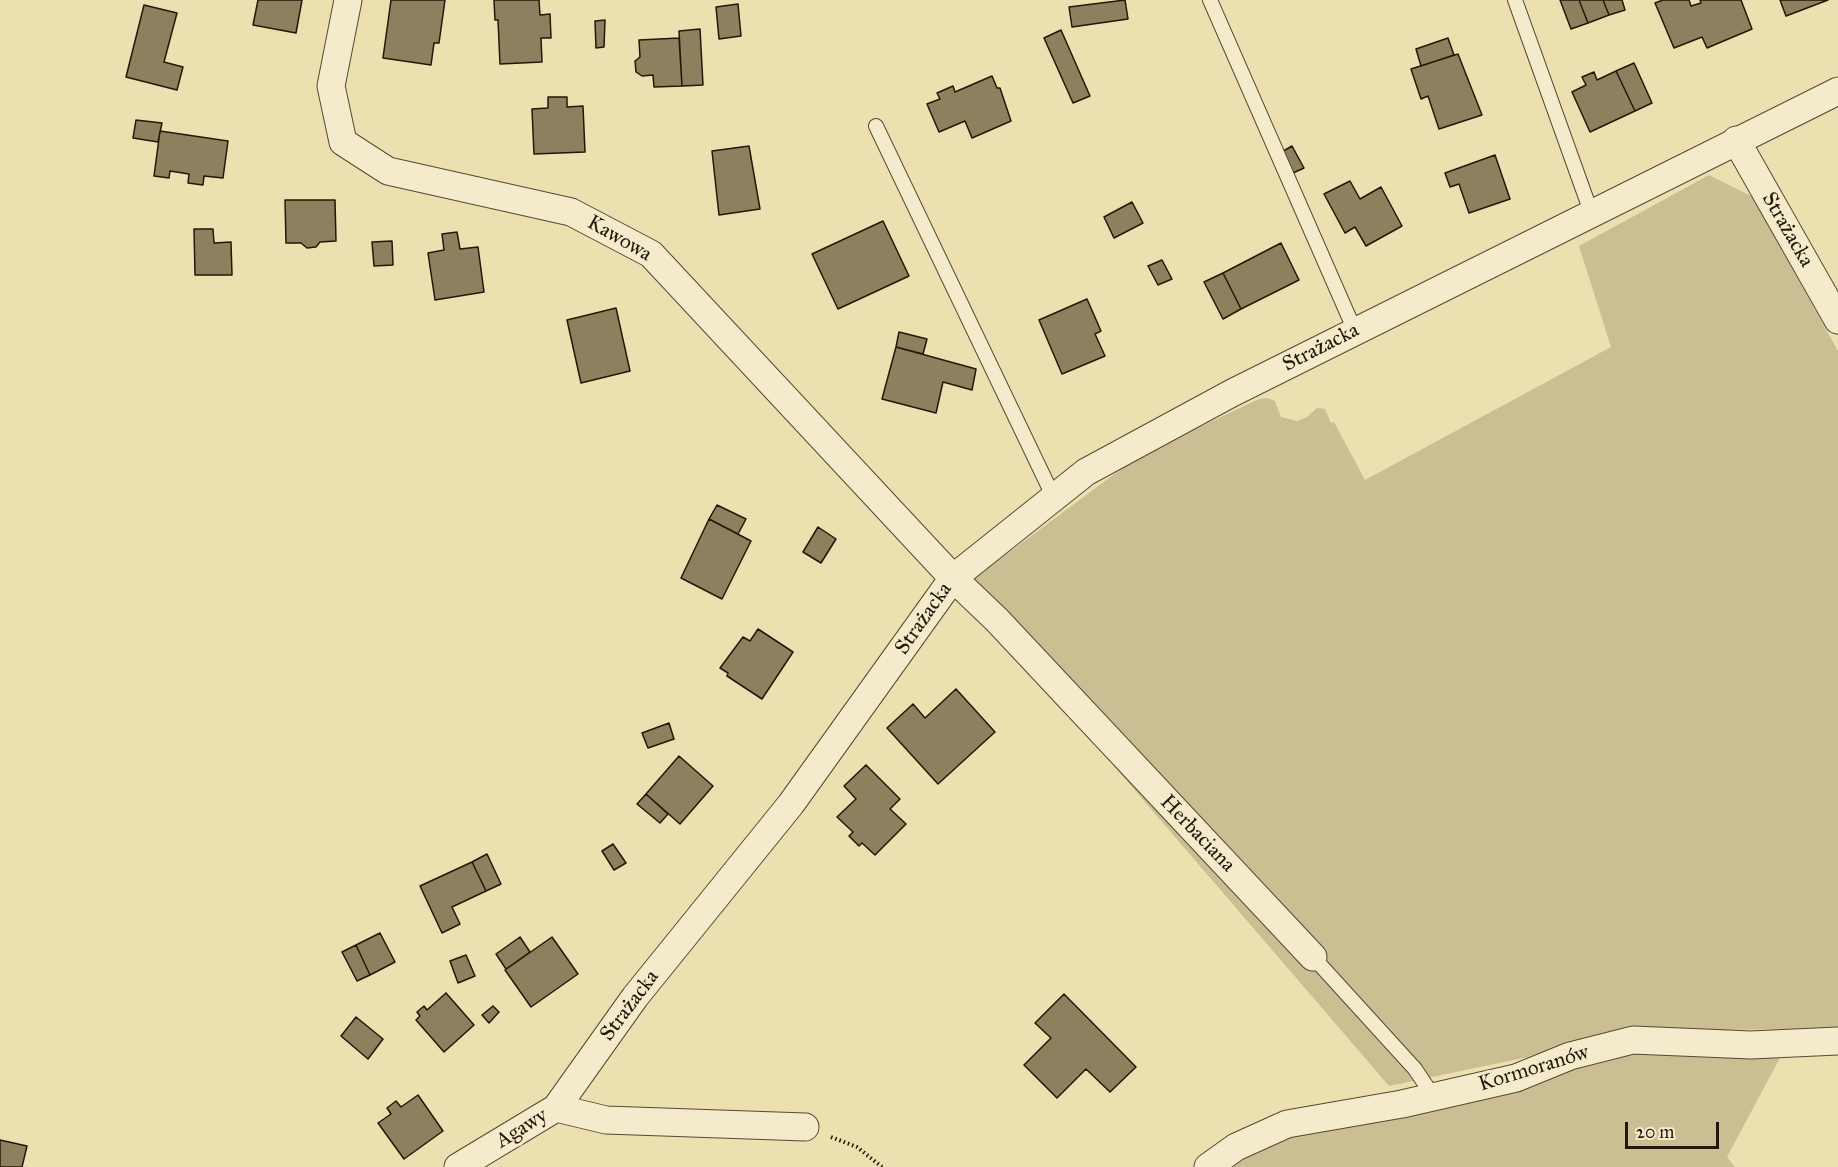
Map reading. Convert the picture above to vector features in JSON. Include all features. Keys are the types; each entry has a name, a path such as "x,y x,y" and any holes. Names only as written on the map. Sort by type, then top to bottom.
{"street":[{"name":"Kawowa","path":"348,0 331,86 343,142 388,171 571,212 651,254 953,578"},
{"name":"Strażacka","path":"556,1108 636,997 791,804 953,578 1086,472 1232,393 1591,212 1838,91"},
{"name":"Strażacka","path":"1736,140 1838,320"},
{"name":"Herbaciana","path":"953,578 997,620 1313,957"},
{"name":"Kormoranów","path":"1208,1167 1236,1147 1287,1124 1516,1078 1570,1056 1633,1040 1751,1045 1838,1041"},
{"path":"556,1108 606,1120 805,1127"},
{"name":"Agawy","path":"458,1167 556,1108"}],"lane":[{"path":"1210,0 1355,331"},
{"path":"1515,0 1591,212"},
{"path":"876,126 1054,498"},
{"name":"Herbaciana","path":"1313,957 1415,1069 1433,1096"}],"path":[{"path":"805,1127 858,1148 882,1167"}],"shaded area":[{"path":"1709,175 1753,197 1838,351 1838,1029 1622,1028 1528,1057 1389,1086 961,588 1140,455 1259,399 1267,398 1275,401 1281,417 1297,421 1307,417 1317,408 1325,409 1365,480 1611,347 1579,246"},
{"path":"1638,1048 1781,1056 1727,1157 1735,1167 1224,1167 1297,1129"}],"building":[{"path":"258,0 302,0 296,33 253,25"},
{"path":"391,0 445,0 439,43 434,43 431,65 383,58"},
{"path":"494,0 539,0 540,15 550,14 551,38 541,38 542,62 500,64 498,20 495,20"},
{"path":"1125,0 1128,19 1072,27 1069,7"},
{"path":"1560,0 1579,0 1588,23 1571,29"},
{"path":"1579,0 1603,0 1609,15 1588,23"},
{"path":"1603,0 1622,0 1625,10 1609,15"},
{"path":"1663,0 1689,0 1691,6 1701,3 1700,0 1741,0 1752,29 1707,48 1702,37 1674,48 1655,3"},
{"path":"1780,0 1828,0 1786,16"},
{"path":"738,4 741,36 719,39 716,7"},
{"path":"144,5 177,13 164,62 183,67 177,90 126,77"},
{"path":"605,20 604,47 596,48 595,21"},
{"path":"700,29 703,85 682,86 679,31"},
{"path":"1061,30 1090,96 1073,103 1044,38"},
{"path":"679,38 682,86 654,87 653,75 642,76 636,72 635,61 640,57 639,40"},
{"path":"1448,38 1454,55 1421,66 1416,49"},
{"path":"1458,54 1482,115 1439,129 1428,96 1421,99 1411,69"},
{"path":"1634,63 1652,103 1635,111 1616,71"},
{"path":"1616,71 1635,111 1590,132 1572,92 1586,85 1582,77 1594,72 1597,80"},
{"path":"992,76 997,88 1000,88 1011,121 972,138 965,121 939,132 927,104 940,99 937,93 953,86 955,92"},
{"path":"548,97 567,97 567,107 583,106 585,152 534,154 532,109 548,108"},
{"path":"136,120 162,123 158,142 133,138"},
{"path":"160,131 228,141 223,178 204,176 203,185 188,183 189,174 170,171 169,178 154,176"},
{"path":"749,146 760,209 719,215 712,151"},
{"path":"1292,146 1304,168 1291,174 1280,153"},
{"path":"1495,155 1510,199 1469,213 1459,184 1450,187 1445,173"},
{"path":"1350,181 1360,199 1381,187 1402,226 1366,246 1355,227 1345,233 1324,194"},
{"path":"285,200 335,200 336,241 320,242 316,247 307,248 301,243 286,243"},
{"path":"1132,202 1143,223 1114,238 1104,217"},
{"path":"883,221 909,276 838,309 812,254"},
{"path":"194,229 213,229 214,243 231,242 232,275 195,275"},
{"path":"457,232 460,249 478,247 484,292 435,300 428,253 444,250 442,234"},
{"path":"392,241 393,265 374,266 372,242"},
{"path":"1281,243 1299,280 1241,309 1223,273"},
{"path":"1162,260 1172,279 1158,285 1148,266"},
{"path":"1223,273 1241,309 1223,319 1204,282"},
{"path":"1087,299 1101,331 1095,334 1105,356 1062,374 1039,320"},
{"path":"616,308 630,371 581,383 567,320"},
{"path":"899,332 927,339 923,354 896,347"},
{"path":"896,347 976,369 972,390 943,382 936,413 882,399"},
{"path":"717,505 746,519 738,534 709,519"},
{"path":"709,519 751,541 722,599 681,578"},
{"path":"818,527 836,539 821,563 803,552"},
{"path":"758,629 793,652 762,699 727,676 728,673 720,668 743,637 750,641"},
{"path":"956,689 995,732 938,784 887,728 913,704 925,718"},
{"path":"669,723 674,739 648,748 642,733"},
{"path":"679,756 713,786 680,824 646,794"},
{"path":"866,765 900,799 890,809 906,824 875,855 862,843 859,846 849,836 853,832 837,817 856,799 844,786"},
{"path":"646,794 668,814 660,823 637,804"},
{"path":"613,844 626,863 614,870 602,851"},
{"path":"487,854 501,884 486,891 472,862"},
{"path":"472,862 486,891 452,907 460,924 442,933 420,886"},
{"path":"380,933 395,962 370,975 356,945"},
{"path":"520,937 530,952 506,969 496,954"},
{"path":"552,937 578,974 531,1007 505,970"},
{"path":"356,945 370,975 357,981 342,952"},
{"path":"466,955 475,976 458,983 450,961"},
{"path":"446,993 474,1025 444,1052 416,1020 420,1016 417,1012 424,1006 427,1010"},
{"path":"1064,994 1136,1067 1110,1092 1086,1069 1057,1098 1024,1065 1051,1038 1035,1023"},
{"path":"493,1006 499,1012 489,1023 482,1015"},
{"path":"356,1017 383,1039 368,1059 341,1036"},
{"path":"418,1095 443,1131 404,1159 378,1123 391,1114 387,1108 396,1101 401,1107"},
{"path":"0,1140 27,1146 22,1167 0,1167"}]}
